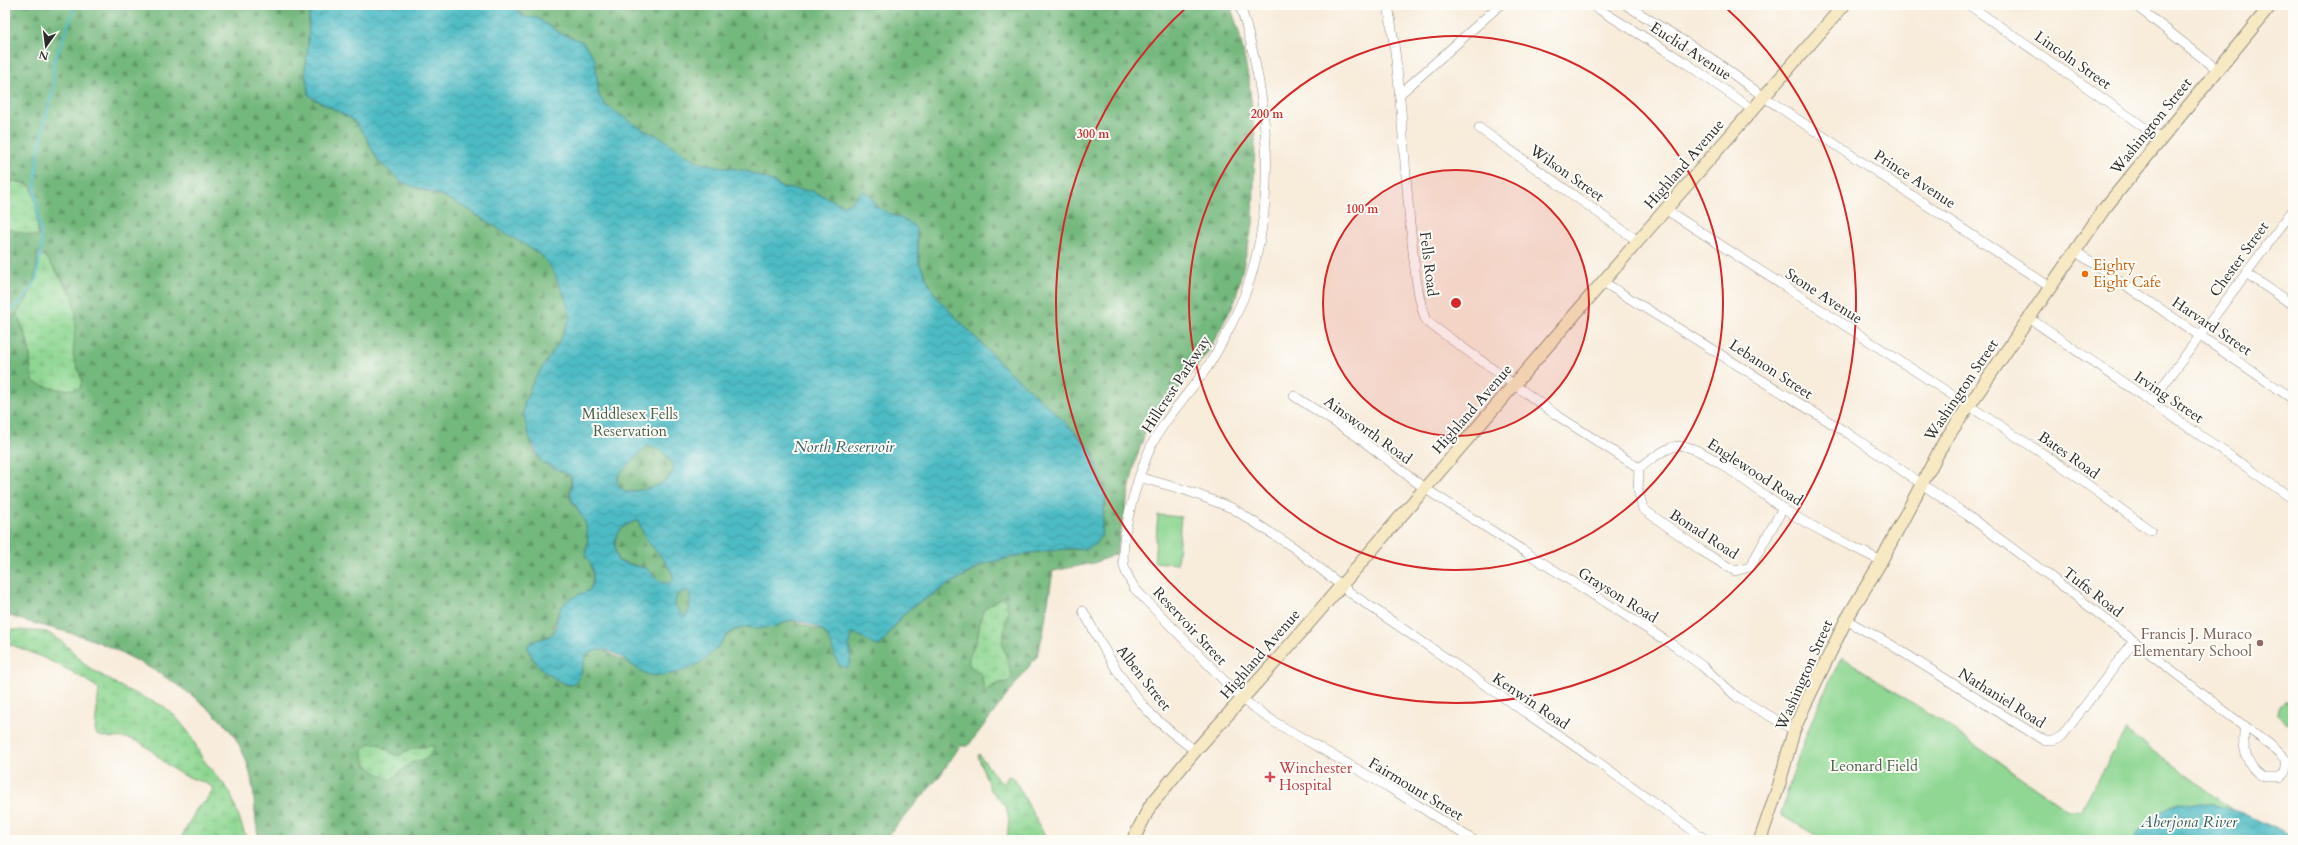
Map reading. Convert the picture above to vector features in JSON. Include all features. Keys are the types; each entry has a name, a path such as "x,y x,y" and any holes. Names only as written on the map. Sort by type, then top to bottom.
{"main road":[{"name":"Highland Avenue","path":"1132,840 1150,806 1195,751 1242,699 1665,209 1844,5"},
{"name":"Washington Street","path":"1760,840 1779,785 1794,730 1846,620 1881,562 1944,442 2104,209 2271,5"}],"street":[{"name":"Hillcrest Parkway","path":"1124,567 1126,536 1139,477 1156,437 1209,365 1244,294 1257,249 1264,208 1266,154 1263,109 1256,63 1240,5"},
{"name":"Fells Road","path":"1388,5 1400,94 1414,265 1419,302 1426,321 1514,385"},
{"path":"1400,94 1500,5"},
{"name":"Euclid Avenue","path":"1592,5 1686,63 1753,110"},
{"name":"Euclid Avenue","path":"1626,5 1714,60 1764,97"},
{"name":"Lincoln Street","path":"1969,5 2161,139"},
{"path":"2135,5 2218,70"},
{"name":"Prince Avenue","path":"1764,97 2050,286"},
{"name":"Wilson Street","path":"1479,128 1638,241"},
{"name":"Stone Avenue","path":"1665,209 1821,312 1969,405"},
{"name":"Chester Street","path":"2151,402 2293,210"},
{"name":"Harvard Street","path":"2075,251 2201,335 2293,399"},
{"path":"2246,273 2293,305"},
{"name":"Lebanon Street","path":"1603,282 1848,434 1922,484"},
{"name":"Irving Street","path":"2029,318 2293,498"},
{"path":"1514,385 1555,414 1639,468"},
{"name":"Ainsworth Road","path":"1294,396 1358,437 1424,488"},
{"name":"Bates Road","path":"1969,405 2062,466 2151,531"},
{"name":"Englewood Road","path":"1639,468 1662,452 1681,446 1698,451 1760,490 1782,508 1881,562"},
{"name":"Bonad Road","path":"1639,468 1638,490 1643,509 1702,551 1735,571 1750,567 1782,508"},
{"name":"Kenwin Road","path":"1139,477 1188,491 1232,508 1294,547 1340,584 1706,840"},
{"name":"Tufts Road","path":"1922,484 2059,582 2244,726 2274,747 2286,761 2285,772 2280,777 2264,777 2254,768 2245,750 2243,737 2244,726"},
{"name":"Grayson Road","path":"1424,488 1620,614 1676,647 1737,697 1794,730"},
{"name":"Reservoir Street","path":"1124,567 1135,588 1242,699"},
{"name":"Alben Street","path":"1083,611 1106,654 1129,687 1156,719 1195,751"},
{"name":"Nathaniel Road","path":"1846,620 1888,643 2045,741 2053,741 2062,736 2134,640"},
{"name":"Fairmount Street","path":"1242,699 1276,723 1390,788 1473,840"}],"green space":[{"name":"Middlesex Fells Reservation","path":"5,5 310,5 305,70 306,80 313,99 340,110 352,119 365,135 378,161 416,188 443,196 469,210 541,255 552,268 566,299 570,318 558,344 533,382 524,404 532,447 541,462 570,475 571,499 582,517 588,536 585,550 593,575 590,590 581,593 562,607 556,618 554,631 552,634 542,639 532,641 532,659 565,685 572,685 580,676 586,655 594,651 602,649 639,669 671,674 697,665 709,656 727,635 736,630 751,626 773,627 791,620 822,631 851,663 849,641 853,632 874,645 880,646 901,617 912,607 984,564 1030,553 1065,549 1086,549 1101,536 1106,495 1091,449 1063,420 1001,364 940,301 931,288 919,262 916,230 875,205 872,197 862,192 851,202 843,205 812,191 783,188 774,182 746,171 701,163 662,138 644,130 605,105 599,96 596,72 571,36 560,33 537,18 524,17 512,5 1230,5 1239,32 1249,81 1255,138 1253,224 1235,301 1209,350 1145,433 1135,462 1116,554 1094,563 1053,571 1043,633 1037,656 968,746 960,746 939,777 884,840 259,840 253,789 246,760 232,733 220,719 170,680 115,650 87,638 28,622 5,614 5,228 38,236 36,204 31,186 22,182 5,183","holes":["38,252 42,252 69,290 75,307 73,356 82,381 80,388 66,390 43,386 30,364 27,340 17,313 27,300 33,285","1002,599 1007,618 1002,637 1002,644 1008,666 1008,676 1006,683 999,683 991,688 983,684 982,675 969,665 969,657 977,640 982,614 985,608","431,746 426,760 412,762 395,777 388,779 366,765 364,761 386,747 395,756 400,756 410,749"]},
{"path":"15,181 31,186 36,204 38,237 5,228 5,183"},
{"path":"38,252 46,257 73,297 76,315 73,356 82,381 80,388 69,390 51,388 34,382 31,372 28,344 17,313 27,299 33,284"},
{"path":"647,446 664,453 674,468 666,480 654,487 625,492 617,483 619,474"},
{"path":"1158,515 1181,517 1177,564 1154,562"},
{"path":"638,520 647,541 672,573 674,579 668,584 658,580 648,569 618,561 615,546 617,535 624,527"},
{"path":"686,590 690,595 690,609 685,617 675,606 676,596"},
{"path":"1001,598 1006,600 1008,611 1002,642 1012,676 1010,681 999,683 984,691 982,675 969,665 969,657 977,640 982,614 985,608"},
{"path":"5,629 47,632 65,644 88,667 125,689 163,706 175,716 190,734 202,758 230,792 247,840 180,840 197,808 205,802 214,789 174,770 151,750 138,742 127,738 97,735 95,729 99,689 90,682 54,663 28,651 5,643"},
{"name":"Leonard Field","path":"1842,657 1945,724 2069,811 2080,811 2126,730 2274,840 1824,840 1781,815 1799,754 1823,695"},
{"path":"2284,702 2293,703 2292,720 2286,724 2278,714 2279,707"},
{"path":"373,743 378,744 393,754 400,756 411,749 435,746 426,760 412,762 392,779 388,779 371,769 365,762 363,753 364,749 366,746"},
{"path":"979,754 998,780 1004,784 1008,776 1014,778 1047,840 1007,840 1009,819 1006,807 990,789 978,756"}],"water":[{"name":"North Reservoir","path":"310,5 512,5 524,17 537,18 560,33 583,42 595,59 599,96 605,105 644,130 662,138 701,163 746,171 774,182 783,188 812,191 843,205 851,202 862,191 867,193 872,198 875,206 912,224 916,229 919,262 931,288 940,301 1001,364 1063,420 1091,449 1106,495 1101,536 1094,545 1086,549 1065,549 1030,553 983,564 912,607 901,617 880,646 874,645 853,632 849,641 850,664 848,668 840,666 826,634 823,631 808,624 791,620 774,627 739,628 734,630 728,634 716,649 705,659 688,669 675,673 654,676 645,673 621,657 605,650 596,651 586,655 580,676 572,685 558,681 544,671 533,658 529,651 528,645 534,641 546,638 555,631 560,610 566,602 575,596 590,590 593,581 593,572 585,556 588,544 585,522 570,497 572,481 570,475 541,462 529,436 524,417 524,404 533,382 558,344 570,318 566,299 552,269 541,255 469,210 443,196 403,183 378,161 365,135 352,119 309,96 305,70","holes":["647,446 657,448 664,452 674,468 671,475 666,480 654,487 625,492 617,483 619,474","638,520 647,541 669,568 674,579 668,584 658,580 648,569 618,561 615,540 620,531 630,523","686,590 690,595 690,609 685,617 675,606 676,596"]},
{"name":"Aberjona River","path":"2179,803 2214,804 2242,813 2293,837 2293,840 2134,840 2147,821 2164,809"}],"waterway":[{"path":"5,315 24,299 36,280 42,244 35,190 37,164 45,118 53,91 53,65 76,5"}],"place":[{"name":"Eighty Eight Cafe","path":"2085,274"},
{"name":"Francis J. Muraco Elementary School","path":"2260,643"},
{"name":"Winchester Hospital","path":"1270,777"}]}
